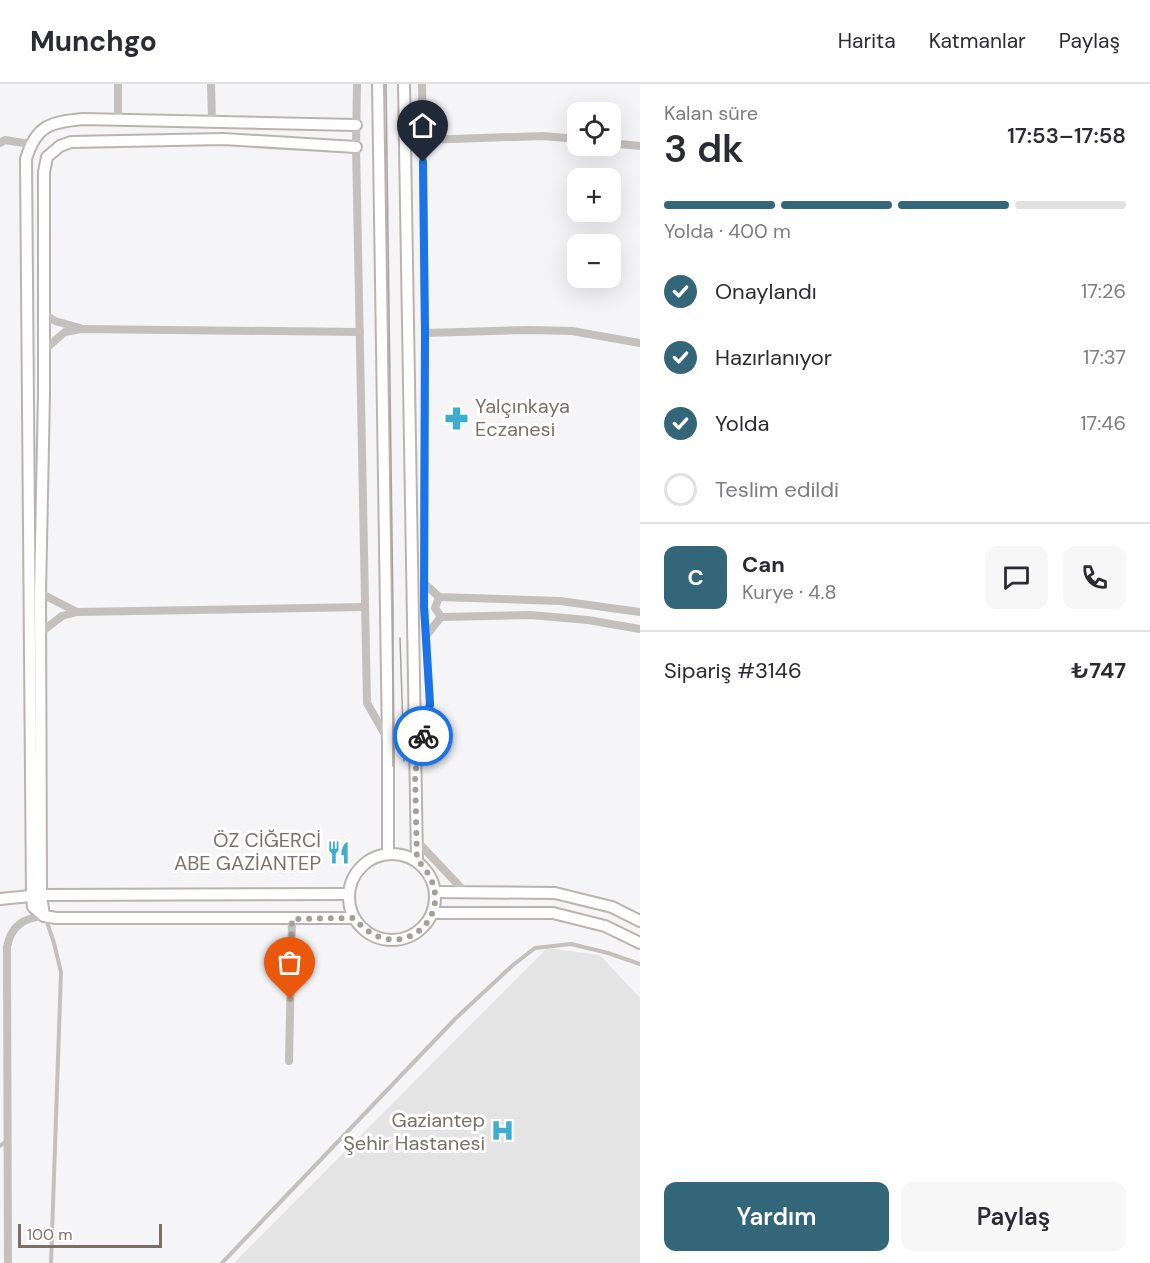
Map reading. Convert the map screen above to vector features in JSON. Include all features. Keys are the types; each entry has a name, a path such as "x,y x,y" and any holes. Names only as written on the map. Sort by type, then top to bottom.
{"street":[{"path":"118,84 118,120"},
{"path":"211,84 212,121"},
{"path":"357,84 356,147 367,703 388,742"},
{"path":"378,84 388,853"},
{"path":"404,84 417,860"},
{"path":"415,773 430,704 424,583 425,333 422,84"},
{"path":"36,896 26,159 30,144 46,126 61,121 83,119 356,125"},
{"path":"337,146 338,124"},
{"path":"423,140 543,136 567,138"},
{"path":"44,916 33,907 36,896 45,349 44,172 47,157 60,146 71,142 223,139 356,147"},
{"path":"0,143 5,140 30,144"},
{"path":"621,144 640,146"},
{"path":"43,313 55,321 81,329"},
{"path":"45,349 65,332 81,329 360,332"},
{"path":"425,333 572,331 640,343"},
{"path":"424,583 439,597 560,601 640,612"},
{"path":"40,593 77,612"},
{"path":"439,597 435,608 441,617"},
{"path":"40,633 62,616 77,612 365,608"},
{"path":"441,617 549,616 640,628"},
{"path":"426,636 441,617"},
{"path":"416,840 464,891"},
{"path":"388,853 406,855 417,860 434,882 432,913 428,922 418,932 405,939 377,938 364,931 354,918 349,906 353,877 362,865 374,856 388,853"},
{"path":"435,892 555,893 612,907 640,921"},
{"path":"0,899 36,896 349,894"},
{"path":"432,913 553,913 605,926 640,943"},
{"path":"8,1263 7,948 13,930 18,924 33,917 44,916 56,918 354,918"},
{"path":"289,1061 292,919"}],"lane":[{"path":"44,916 61,972 51,1263"},
{"path":"222,1263 455,1019 513,965 535,948 566,943 609,953 640,964"},
{"path":"0,1146 8,1139"}],"shaded area":[{"name":"Gaziantep Şehir Hastanesi","path":"547,948 600,955 640,998 640,1263 234,1263"}],"tram line":[{"path":"386,84 393,766"},
{"path":"400,638 404,761"}],"way so far":[{"path":"290,999 292,919 354,918 364,931 377,938 391,940 405,939 418,932 428,922 434,910 436,896 434,882 417,860 415,773 423,736"}],"place":[{"name":"Yalçınkaya Eczanesi","path":"457,418"},
{"name":"ÖZ CİĞERCİ ABE GAZİANTEP","path":"339,852"},
{"name":"Gaziantep Şehir Hastanesi","path":"503,1131"}],"route":[{"path":"423,162 424,606 430,704 423,736"}]}
